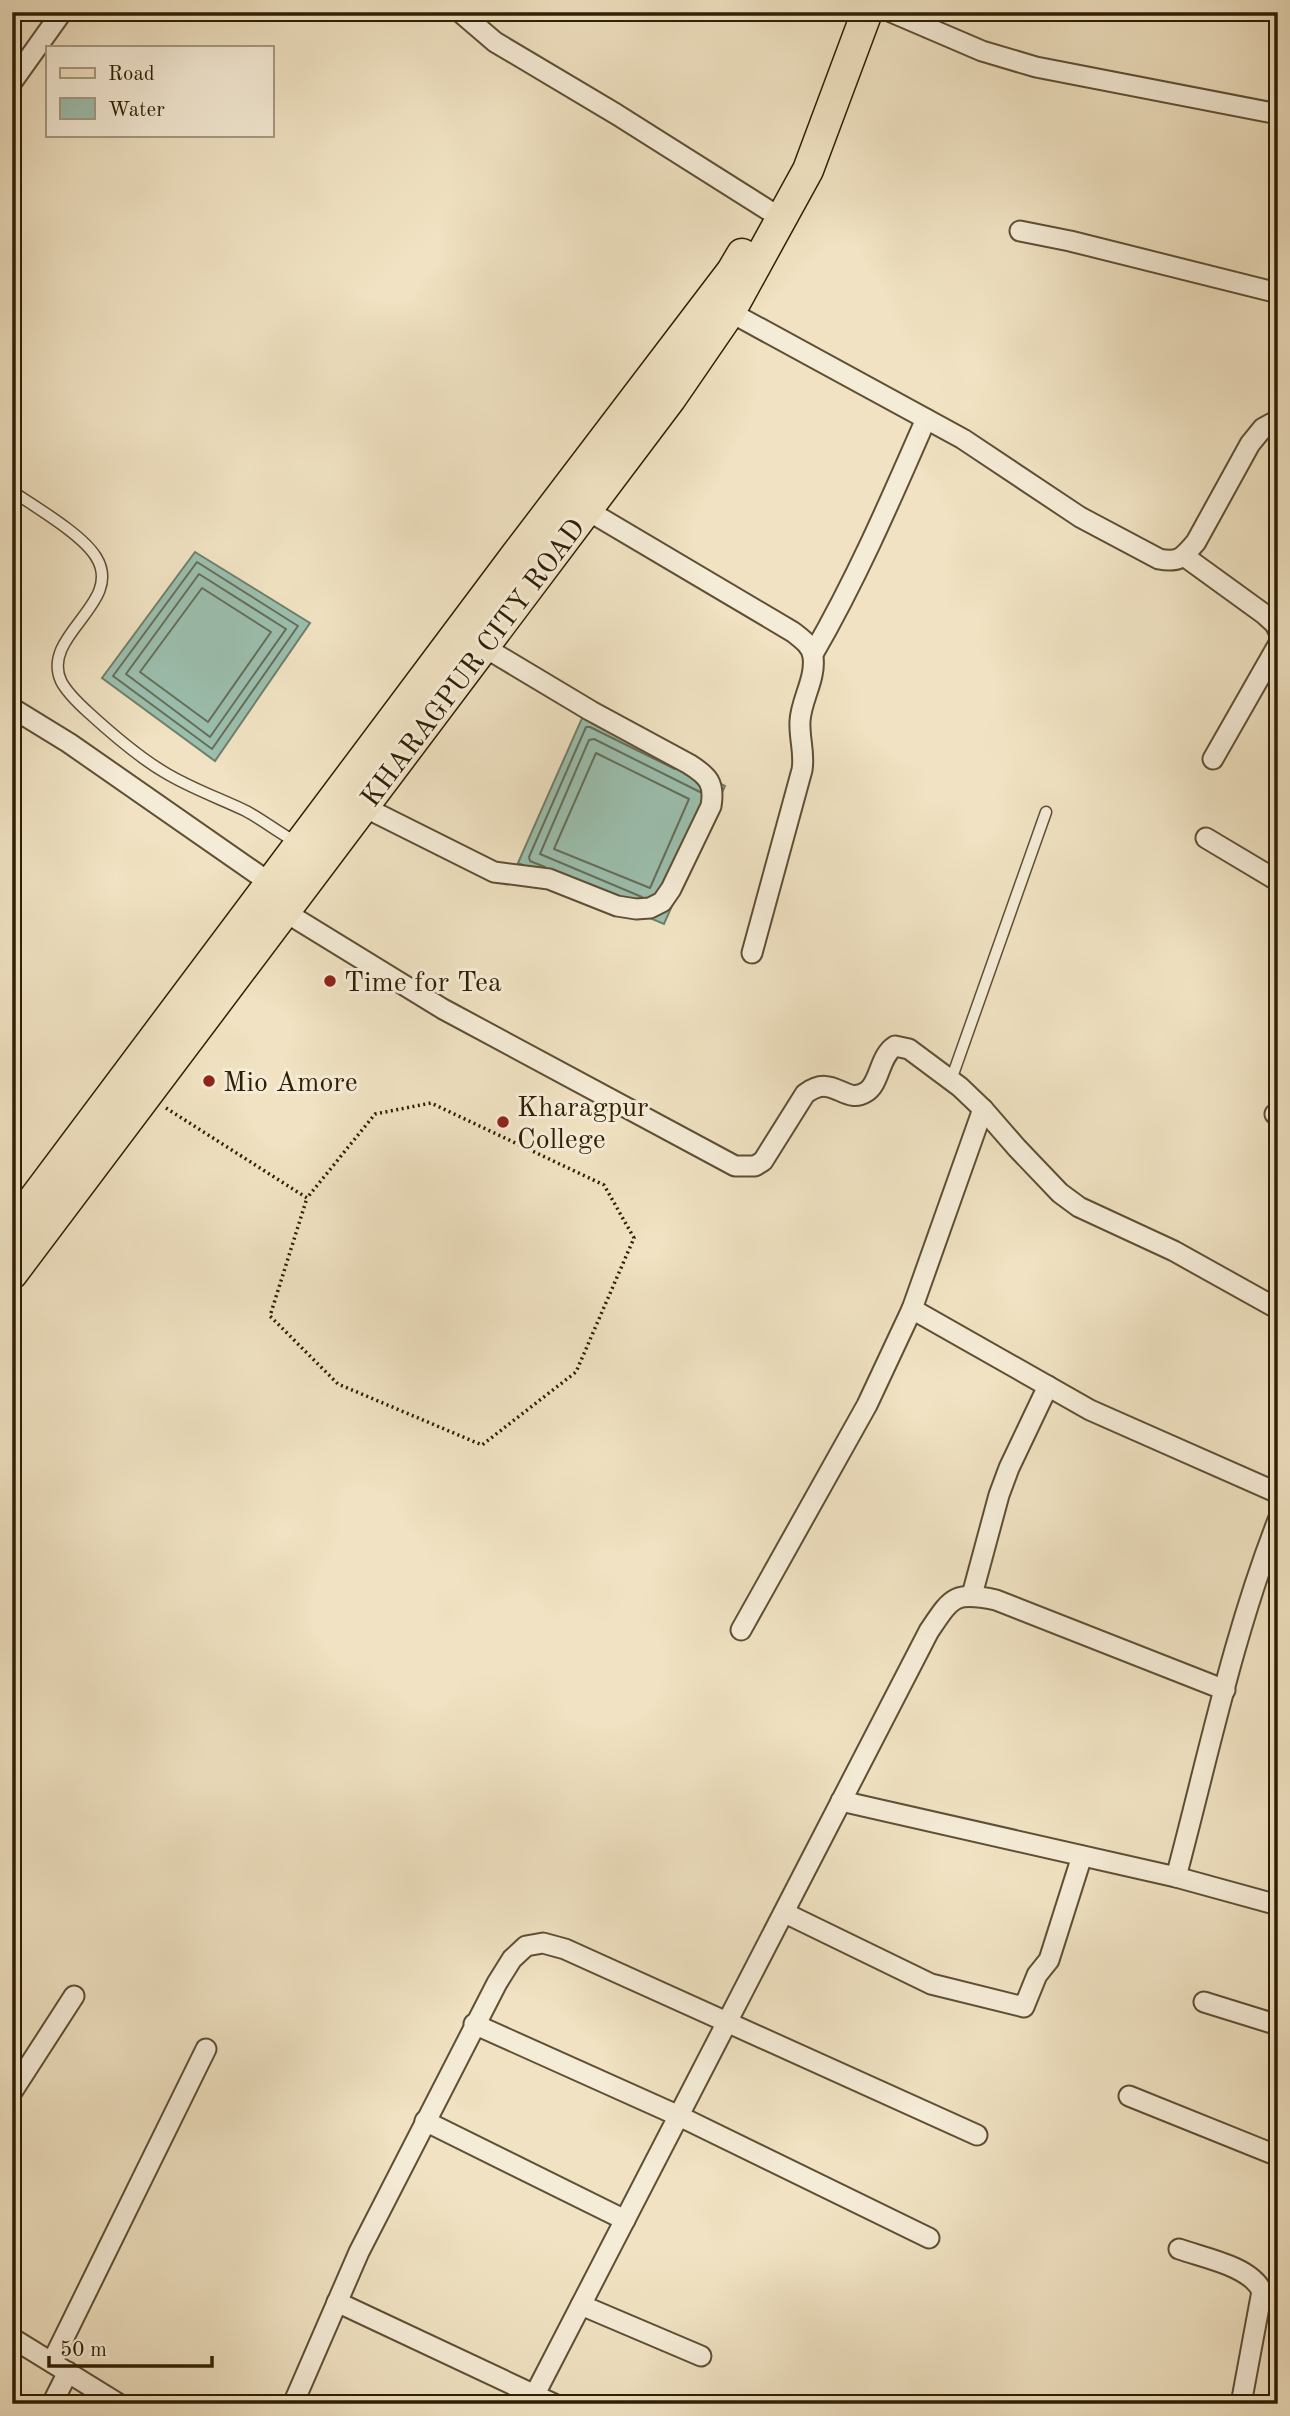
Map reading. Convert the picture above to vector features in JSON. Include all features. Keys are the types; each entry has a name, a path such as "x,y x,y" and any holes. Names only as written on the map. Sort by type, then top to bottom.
{"main road":[{"path":"12,1228 732,271 799,155 846,12"},
{"name":"KHARAGPUR CITY ROAD","path":"12,1274 671,398 730,312 808,170 867,12"}],"street":[{"path":"12,82 62,12"},
{"path":"460,12 495,42 768,210"},
{"path":"891,12 982,51 1036,67 1278,114"},
{"path":"1020,231 1278,293"},
{"path":"730,312 963,439 1080,517 1159,559 1172,562 1184,556 1196,542 1250,444 1263,428 1278,422"},
{"path":"813,654 872,545 926,419"},
{"path":"587,510 793,632 807,643 813,654 813,670 803,699 800,722 804,757 802,771 752,953"},
{"path":"1184,556 1264,614 1275,624 1278,631"},
{"path":"1213,759 1278,645"},
{"path":"364,807 494,872 550,879 617,906 650,908 662,902 671,889 711,806 714,794 711,783 689,764 591,711 484,647"},
{"path":"12,708 69,743 270,883"},
{"path":"1206,838 1278,881"},
{"path":"285,912 443,1009 735,1166 755,1166 763,1161 805,1094 815,1087 824,1085 856,1096 867,1092 888,1051 895,1046 908,1049 951,1080 983,1109 1060,1193 1079,1207 1174,1251 1278,1309"},
{"path":"741,1630 867,1405 912,1309 983,1109"},
{"path":"912,1309 1090,1410 1278,1493"},
{"path":"972,1595 999,1495 1048,1386"},
{"path":"1176,1877 1259,1569 1278,1520"},
{"path":"535,2394 929,1631 955,1597 972,1595 996,1600 1225,1690"},
{"path":"841,1801 1176,1877 1278,1905"},
{"path":"785,1913 931,1984 1024,2007 1037,1975 1049,1960 1082,1856"},
{"path":"293,2404 359,2252 474,2024 512,1959 526,1946 543,1943 565,1949 977,2135"},
{"path":"12,2092 74,1997"},
{"path":"1204,2002 1278,2025"},
{"path":"474,2024 678,2116 929,2238"},
{"path":"52,2404 60,2367 206,2049"},
{"path":"1129,2096 1278,2156"},
{"path":"425,2121 625,2220"},
{"path":"1179,2249 1244,2272 1258,2281 1262,2291 1241,2404"},
{"path":"337,2301 554,2404"},
{"path":"581,2305 701,2356"},
{"path":"12,2338 119,2404"}],"lane":[{"path":"12,491 78,538 95,554 102,569 101,585 92,606 60,653 58,666 62,684 105,727 165,773 249,813 299,845"},
{"path":"951,1080 1046,813"}],"path":[{"path":"146,1096 307,1198"},
{"path":"431,1102 604,1185 634,1238 576,1372 482,1445 338,1384 270,1316 307,1198 374,1114 431,1102"}],"water":[{"path":"195,552 310,623 215,761 102,678"},
{"path":"583,716 725,786 664,924 518,863"}],"place":[{"name":"Time for Tea","path":"330,981"},
{"name":"Mio Amore","path":"209,1081"},
{"name":"Kharagpur College","path":"503,1122"}]}
